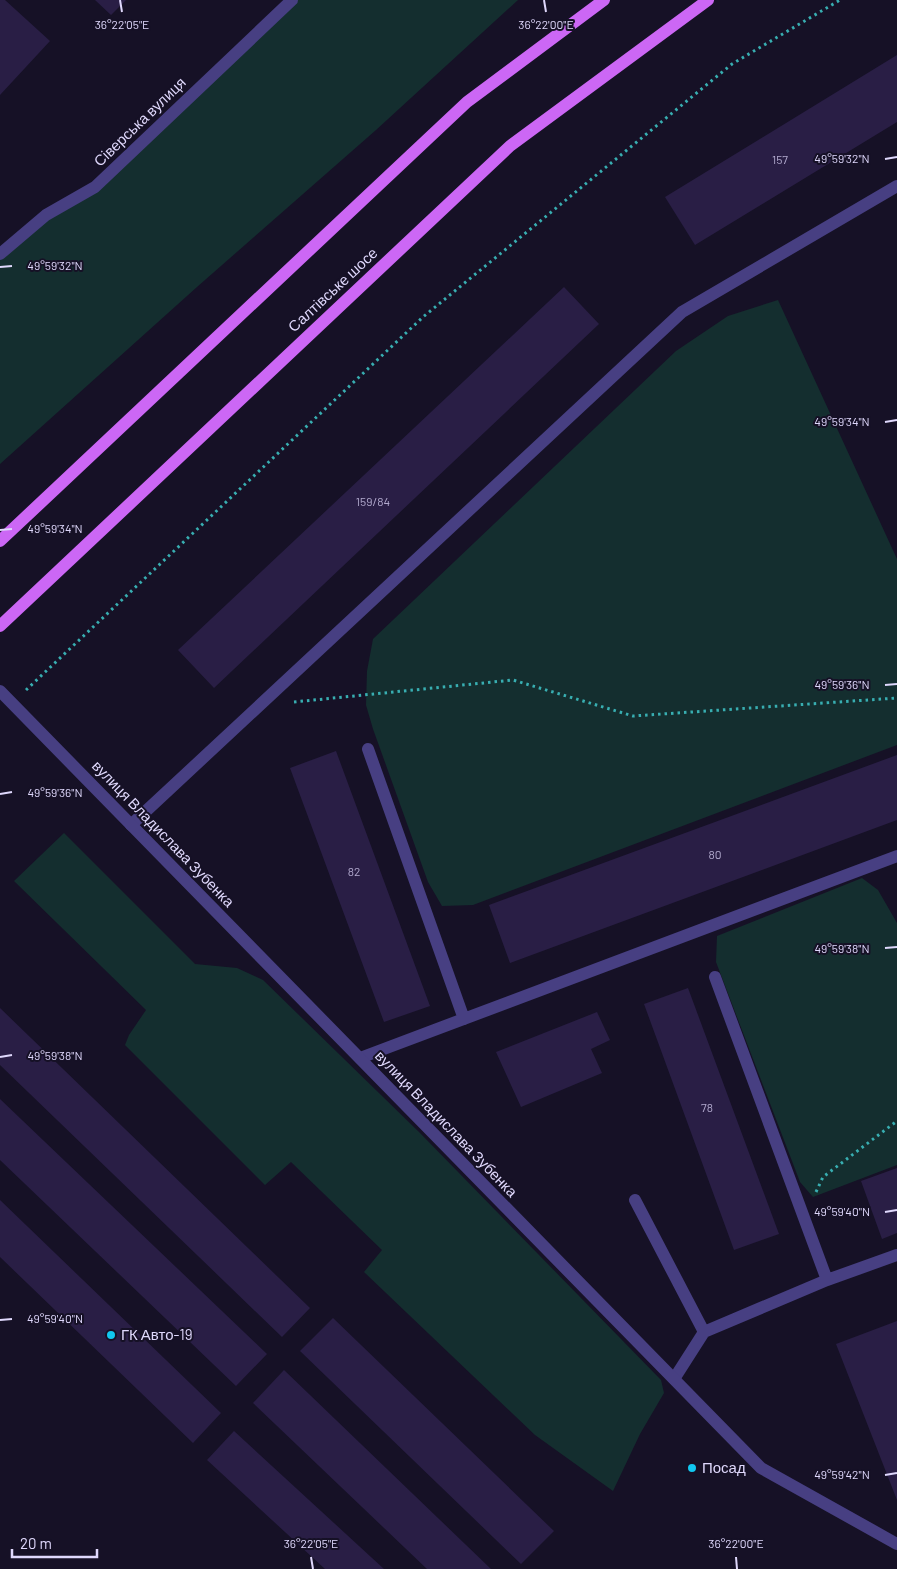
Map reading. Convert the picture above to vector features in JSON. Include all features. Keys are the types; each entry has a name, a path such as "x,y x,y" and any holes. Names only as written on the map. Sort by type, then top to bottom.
{"main road":[{"path":"0,541 467,102 604,0"},
{"name":"Салтівське шосе","path":"0,626 510,146 708,0"}],"street":[{"name":"Сіверська вулиця","path":"0,254 46,215 95,187 292,0"},
{"path":"131,825 682,312 897,186"},
{"name":"вулиця Владислава Зубенка","path":"0,690 761,1468 897,1544"},
{"path":"368,749 464,1019"},
{"path":"360,1058 897,856"},
{"path":"715,977 827,1280"},
{"path":"635,1200 704,1332"},
{"path":"674,1379 704,1332 827,1280 897,1255"}],"path":[{"path":"12,702 423,318 732,64 840,0"},
{"path":"259,706 513,680 632,716 897,698"},
{"path":"804,1217 823,1177 897,1121"}],"green space":[{"path":"292,0 518,0 376,130 0,464 0,254 95,187"},
{"path":"778,300 897,559 897,745 473,905 442,906 428,882 366,705 367,671 373,639 676,351 728,316"},
{"path":"64,833 195,964 237,968 263,980 420,1133 661,1380 664,1393 640,1434 613,1491 535,1435 364,1272 382,1250 291,1162 265,1185 125,1045 129,1035 146,1010 14,881"},
{"path":"862,878 878,890 897,923 897,1165 813,1197 800,1182 716,962 717,936"}],"building":[{"path":"0,0 5,0 50,41 0,95"},
{"path":"95,0 126,0 111,15"},
{"path":"897,55 897,122 695,245 665,197"},
{"path":"564,287 599,324 214,688 178,650"},
{"path":"336,751 430,1006 384,1022 290,768"},
{"path":"897,755 897,820 510,963 489,905"},
{"path":"688,988 779,1234 734,1250 644,1004"},
{"path":"0,1008 310,1308 282,1337 0,1065"},
{"path":"597,1012 610,1040 591,1049 602,1073 521,1107 496,1052"},
{"path":"0,1099 267,1354 236,1386 0,1160"},
{"path":"897,1168 897,1233 882,1239 861,1181"},
{"name":"ГК Авто-19","path":"0,1200 221,1413 193,1443 0,1257"},
{"path":"333,1318 554,1531 521,1564 300,1351"},
{"path":"897,1321 897,1500 836,1344"},
{"path":"284,1370 491,1569 427,1569 253,1403"},
{"path":"234,1431 384,1569 325,1569 207,1460"}],"place":[{"name":"ГК Авто-19","path":"111,1335"},
{"name":"Посад","path":"692,1468"}]}
